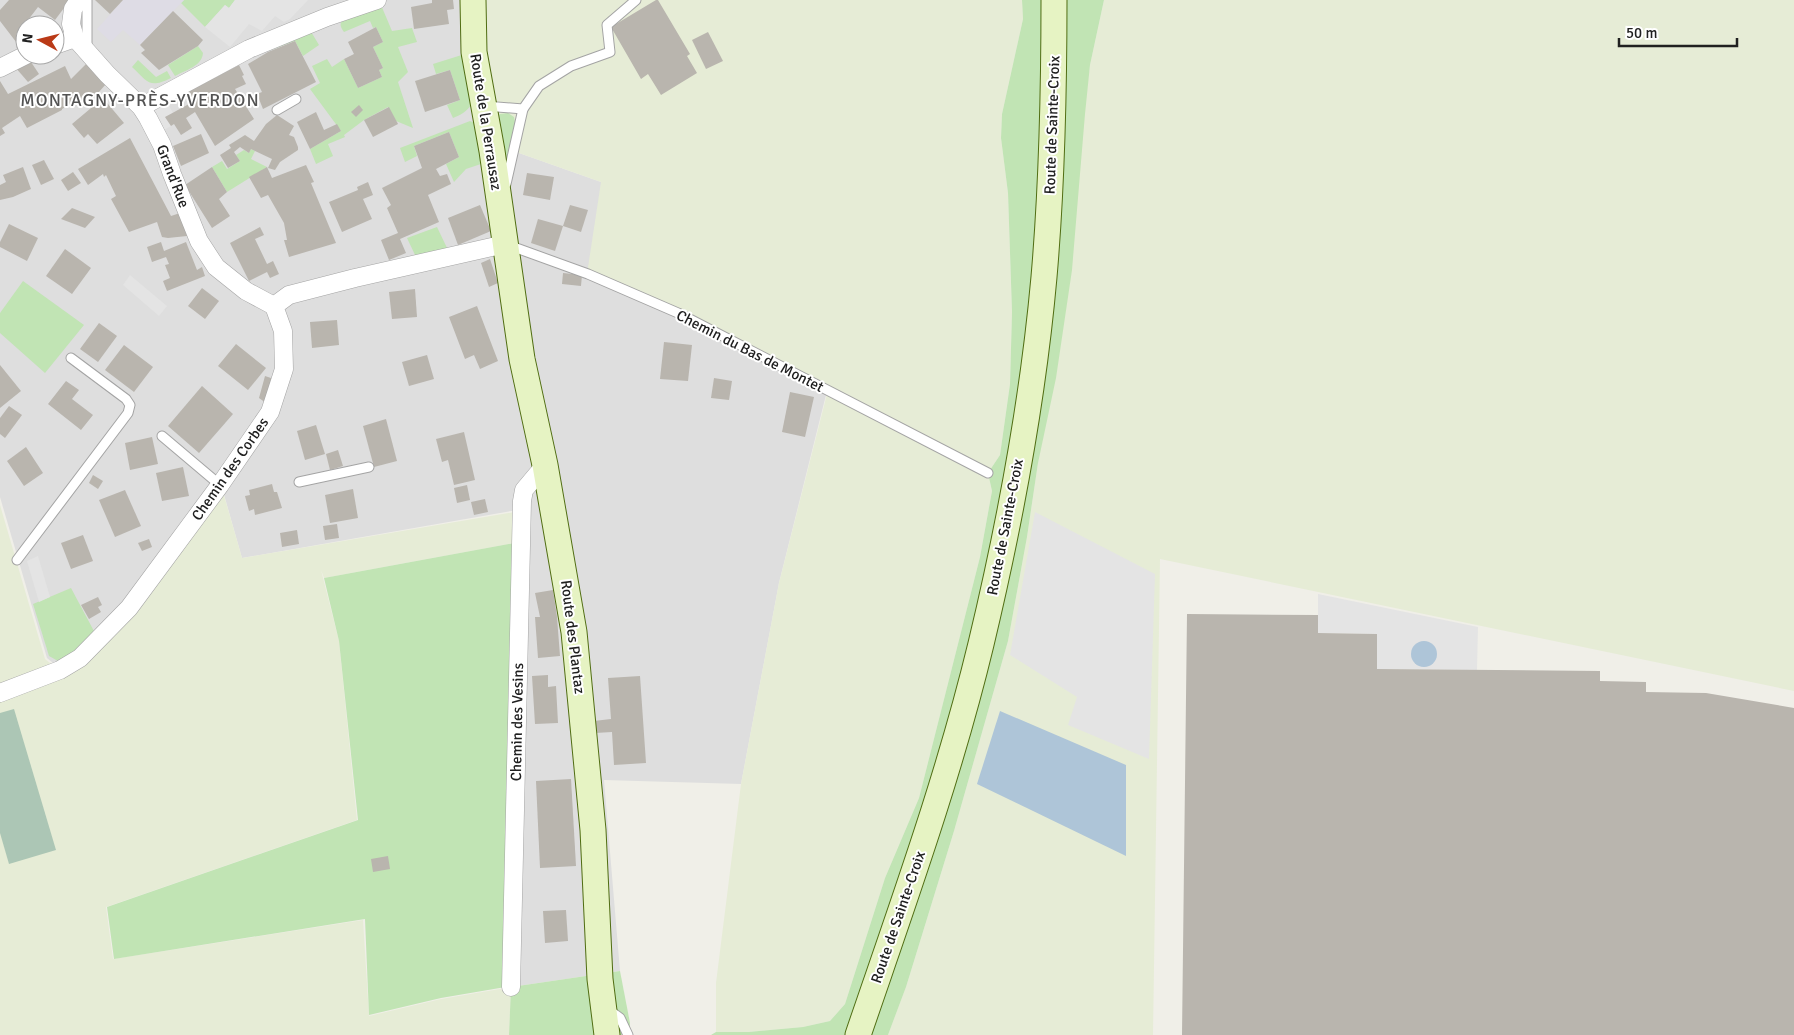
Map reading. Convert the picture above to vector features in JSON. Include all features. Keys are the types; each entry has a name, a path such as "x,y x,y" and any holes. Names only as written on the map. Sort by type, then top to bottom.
{"main road":[{"name":"Route de la Perrausaz","path":"473,0 474,52 505,244"},
{"name":"Route de Sainte-Croix","path":"858,1035 920,854 959,724 981,645 1001,554 1027,416 1044,277 1054,92 1054,0"},
{"name":"Route des Plantaz","path":"505,244 522,359 545,465 574,632 593,830 600,979 607,1035"}],"street":[{"path":"65,45 81,45 71,24 73,9 79,0"},
{"path":"141,107 249,49 327,17 377,0"},
{"name":"Grand'Rue","path":"81,45 141,107 162,145 199,241 216,267 246,291 274,306"},
{"path":"0,68 15,60"},
{"path":"274,306 289,295 505,244"},
{"name":"Chemin des Corbes","path":"0,693 60,670 80,658 129,608 220,485 270,412 284,369 283,331 274,306"},
{"name":"Chemin des Vesins","path":"511,987 522,501 524,490 545,465"}],"lane":[{"path":"81,45 87,0"},
{"path":"500,209 523,109 538,86 571,66 610,52 607,25 636,0"},
{"path":"277,110 296,99"},
{"path":"484,106 523,109"},
{"name":"Chemin du Bas de Montet","path":"505,244 588,274 678,313 988,473"},
{"path":"18,560 128,413 130,405 126,399 71,358"},
{"path":"162,436 220,485"},
{"path":"299,482 369,467"},
{"path":"604,1006 620,1018 628,1035"}],"shaded area":[{"path":"0,0 468,0 492,152 519,153 601,182 677,314 827,391 779,583 741,784 604,780 620,971 511,987 523,509 242,558 221,484 128,608 60,669 47,658 0,497"},
{"path":"123,0 184,0 140,45 123,30 111,42 97,29"},
{"path":"235,0 308,0 290,19 284,22 275,16 262,31 249,24 230,47 205,27 225,5 229,8"},
{"path":"167,102 173,113 165,117 171,126 164,130 153,110"},
{"path":"130,275 167,306 159,316 123,285"},
{"path":"1035,512 1155,574 1149,759 1068,725 1077,697 1010,655"},
{"path":"38,556 50,597 39,602 27,561"},
{"path":"1318,594 1478,627 1477,670 1377,669 1377,634 1318,633"}],"green space":[{"path":"184,0 235,0 229,8 225,5 205,27 181,3"},
{"path":"469,0 1022,0 1023,19 1002,114 1001,138 1008,193 1012,312 1010,384 1000,455 988,473 992,491 980,557 919,798 885,878 845,1004 830,1021 803,1027 749,1032 716,1032 716,983 741,784 779,583 828,390 587,274 601,182 519,153 493,152"},
{"path":"1022,0 1104,0 1090,65 1072,270 1056,378 1038,463 1008,641 954,831 906,987 888,1035 711,1035 716,1032 749,1032 803,1027 830,1021 845,1004 885,878 919,798 980,557 992,491 988,473 1000,455 1010,384 1012,312 1008,193 1001,138 1002,114 1023,19"},
{"path":"1104,0 1794,0 1794,691 1160,559 1153,1035 888,1035 906,987 954,831 1008,641 1038,463 1090,65"},
{"path":"381,5 392,31 412,28 417,42 398,47 408,72 398,82 413,128 396,121 388,107 364,120 344,135 345,137 328,144 333,156 316,164 310,149 341,131 310,89 320,83 312,66 327,59 332,67 344,59 358,88 382,77 379,70 383,68 373,47 383,42 376,27 373,28 370,21 344,32 341,25 344,18"},
{"path":"310,30 319,45 303,56 295,41 268,51 268,47"},
{"path":"198,46 203,53 200,61 193,67 175,76 168,65"},
{"path":"468,53 474,100 465,111 453,118 447,105 460,100 450,70 436,74 433,64"},
{"path":"138,60 156,77 167,71 171,78 158,83 149,82 132,67"},
{"path":"508,113 514,117 516,127 508,158 502,157 496,118 500,114"},
{"path":"470,121 475,123 484,163 466,169 454,182 446,164 459,157 449,132 414,146 417,156 405,162 400,148"},
{"path":"251,149 255,151 251,159 267,167 227,192 212,167 222,161 227,169 240,161 236,155 244,150 249,153"},
{"path":"437,227 448,250 416,257 407,238"},
{"path":"23,281 84,325 45,373 0,333 0,313"},
{"path":"221,485 242,558 521,511 520,542 324,578 321,570 339,641 357,820 106,907 113,959 363,920 369,1016 441,999 511,987 509,1035 0,1035 0,505 45,659 60,671 80,658"},
{"path":"520,542 511,986 441,998 369,1015 365,919 114,959 107,907 358,820 339,641 324,578"},
{"path":"71,588 95,633 69,656 58,661 49,656 33,604"},
{"path":"14,709 56,850 9,864 0,833 0,713"},
{"path":"620,971 630,1023 630,1035 509,1035 511,987"}],"water":[{"path":"1424,641 1434,644 1437,654 1434,664 1424,667 1414,664 1411,654 1414,644"},
{"path":"1000,711 1126,765 1126,856 977,784"}],"building":[{"path":"9,0 70,0 59,15 48,15 38,7 32,15 15,15 15,41 0,21 0,10"},
{"path":"95,0 123,0 110,14"},
{"path":"432,0 453,0 454,9 447,10 449,24 414,29 411,7 432,3"},
{"path":"658,0 690,54 687,56 697,73 661,95 648,74 641,79 611,27"},
{"path":"173,11 203,40 198,46 159,70 141,53 145,50 140,45"},
{"path":"376,27 383,42 373,47 383,68 379,70 382,77 358,88 344,59 354,54 348,42"},
{"path":"708,32 723,61 706,69 692,40"},
{"path":"295,41 316,82 263,109 257,94 262,92 248,64 268,52"},
{"path":"86,64 106,84 90,102 84,105 80,99 27,128 20,116 2,128 5,133 0,136 0,81 8,94 65,66 71,79"},
{"path":"18,65 33,65 39,74 28,82 15,67"},
{"path":"239,65 246,84 235,89 254,119 215,146 195,112 186,118 192,128 181,135 174,124 171,126 165,117 189,104 184,94"},
{"path":"450,70 460,100 425,112 415,81"},
{"path":"103,98 124,123 97,144 88,134 84,138 72,124"},
{"path":"359,105 363,110 356,117 351,112"},
{"path":"389,107 398,124 373,137 364,120"},
{"path":"316,112 324,130 337,124 341,131 310,149 297,122"},
{"path":"277,115 294,126 289,135 294,137 298,150 280,162 275,170 268,168 272,159 251,149 249,153 240,147 234,152 240,161 228,168 220,155 231,148 229,145 245,135 254,141 266,124"},
{"path":"449,132 459,157 436,169 440,176 447,174 451,184 428,195 439,222 400,239 406,253 389,260 381,240 398,233 387,208 391,205 382,188 422,168 414,146"},
{"path":"201,134 209,153 181,166 173,146"},
{"path":"130,138 171,216 180,213 187,236 162,237 157,222 129,232 111,199 116,196 106,175 104,177 103,174 88,185 78,169"},
{"path":"44,160 54,179 41,185 32,165"},
{"path":"306,165 314,182 311,183 336,243 289,257 284,240 287,240 284,223 268,195 261,198 249,177 267,167 272,178"},
{"path":"23,167 31,189 13,197 0,200 0,185 6,182 3,175"},
{"path":"212,167 227,192 219,199 230,216 212,228 185,185"},
{"path":"73,172 81,183 68,191 61,180"},
{"path":"527,173 554,177 550,200 523,195"},
{"path":"368,182 373,195 363,199 372,219 342,232 329,202 358,190 357,187"},
{"path":"480,205 491,231 458,245 448,218"},
{"path":"570,205 588,210 581,232 563,226"},
{"path":"72,208 95,217 85,228 61,219"},
{"path":"538,219 563,226 555,251 531,243"},
{"path":"9,224 38,238 27,261 0,247 0,242"},
{"path":"260,227 264,235 255,239 267,264 273,261 279,274 270,278 267,272 249,281 230,243"},
{"path":"161,242 164,251 186,242 197,270 202,267 205,276 167,291 163,281 170,278 165,265 169,264 166,257 152,262 147,247"},
{"path":"65,249 91,268 72,294 46,276"},
{"path":"490,259 498,283 489,287 481,263"},
{"path":"563,273 582,275 581,286 562,284"},
{"path":"202,288 219,301 205,319 188,306"},
{"path":"415,289 417,317 392,319 389,292"},
{"path":"477,306 498,361 480,369 474,355 465,359 449,317"},
{"path":"337,320 339,345 312,348 310,322"},
{"path":"99,323 117,336 98,362 80,349"},
{"path":"664,342 692,345 688,381 660,379"},
{"path":"236,344 266,368 248,390 218,366"},
{"path":"124,345 153,367 134,392 105,370"},
{"path":"427,355 434,379 409,386 402,362"},
{"path":"0,365 21,391 0,408"},
{"path":"265,376 274,379 266,403 259,398"},
{"path":"714,378 732,381 729,400 711,398"},
{"path":"66,381 79,390 72,399 93,415 81,430 48,404"},
{"path":"202,386 233,414 199,453 168,426"},
{"path":"790,392 814,397 805,437 782,432"},
{"path":"9,406 22,415 5,438 0,434 0,418"},
{"path":"386,419 397,461 374,467 363,426"},
{"path":"316,425 325,454 305,460 297,431"},
{"path":"464,432 475,480 454,485 448,460 442,462 436,439"},
{"path":"152,437 158,464 130,470 125,443"},
{"path":"26,447 43,473 24,486 7,461"},
{"path":"338,450 343,466 330,470 326,454"},
{"path":"183,467 189,496 162,501 156,473"},
{"path":"93,475 103,481 98,489 89,483"},
{"path":"272,484 274,492 277,492 282,508 255,515 254,509 249,511 245,496 250,495 249,490"},
{"path":"467,485 470,500 457,503 454,488"},
{"path":"353,489 358,518 330,523 325,495"},
{"path":"125,490 141,526 115,537 99,500"},
{"path":"485,499 488,512 474,515 471,502"},
{"path":"337,524 339,538 325,540 323,526"},
{"path":"297,530 299,544 282,547 280,533"},
{"path":"83,535 93,561 71,569 61,543"},
{"path":"149,539 152,547 142,551 138,543"},
{"path":"553,590 560,656 538,658 535,617 540,617 535,593"},
{"path":"98,597 102,605 98,607 101,612 89,619 81,605"},
{"path":"1187,614 1318,615 1318,633 1377,634 1377,669 1600,671 1600,681 1646,682 1646,692 1706,693 1794,708 1794,1035 1182,1035"},
{"path":"548,675 548,687 556,686 558,723 535,724 532,676"},
{"path":"640,676 646,763 614,765 612,732 595,733 594,721 611,719 608,678"},
{"path":"571,779 576,866 540,868 536,781"},
{"path":"388,856 390,869 373,872 371,859"},
{"path":"566,910 568,941 545,943 543,911"}],"district":[{"name":"MONTAGNY-PRÈS-YVERDON","path":"140,100"}]}
